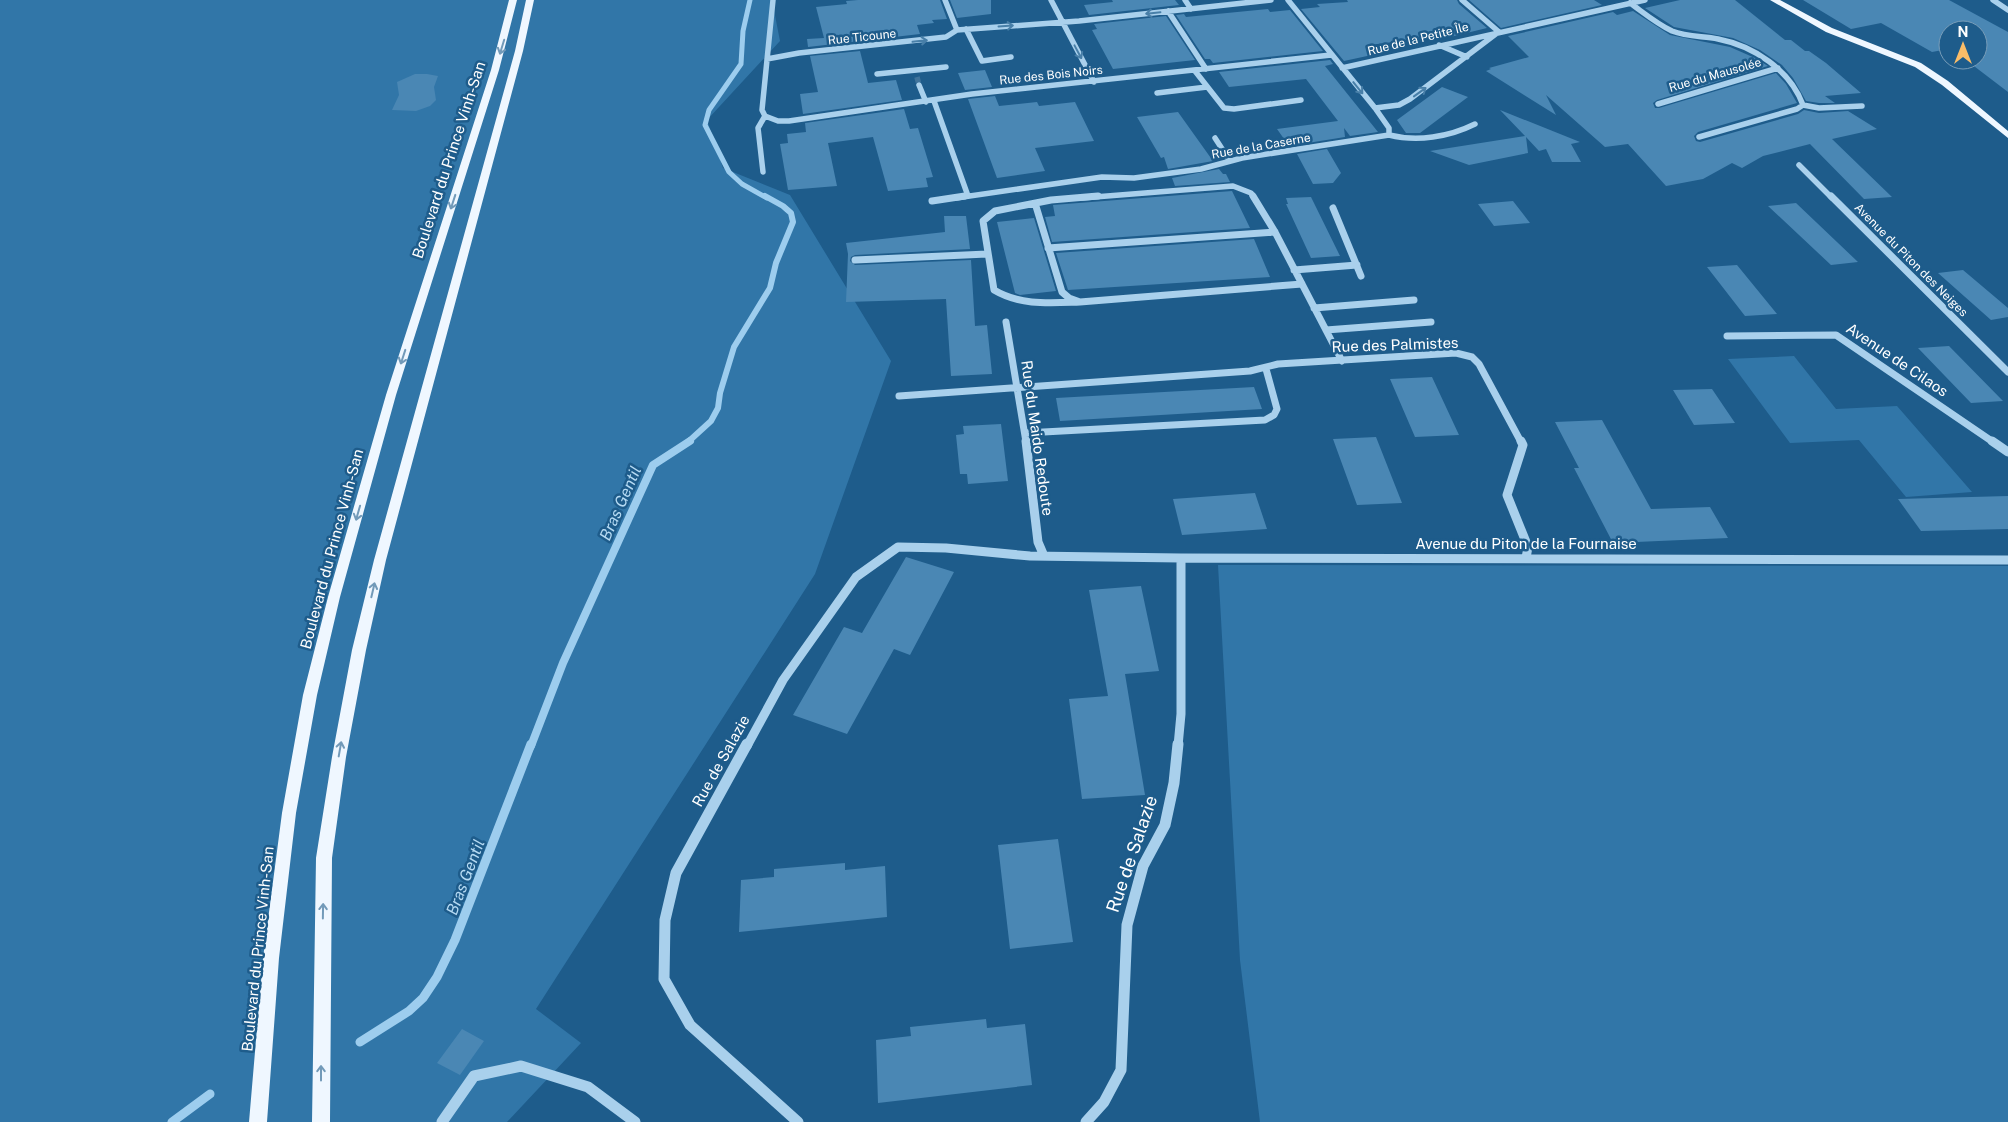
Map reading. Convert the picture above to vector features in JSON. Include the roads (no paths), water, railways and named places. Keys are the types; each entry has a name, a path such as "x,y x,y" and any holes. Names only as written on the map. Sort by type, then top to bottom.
{"main road":[{"name":"Boulevard du Prince Vinh-San","path":"258,1122 274,929 289,813 310,695 334,597 391,395 495,70 514,0"},
{"path":"321,1122 324,858 340,747 359,650 380,560 519,51 530,0"},
{"path":"1774,0 1829,30 1918,66 1945,83 2008,135"}],"street":[{"path":"773,0 762,110 765,116 774,119"},
{"path":"946,0 957,30"},
{"path":"1051,0 1094,82"},
{"path":"1185,0 1191,9"},
{"name":"Rue Ticoune","path":"767,59 799,53 946,37 957,30 1062,22 1271,0"},
{"path":"1288,0 1375,108 1388,128 1389,135"},
{"path":"1462,0 1499,32"},
{"name":"Rue de la Petite Île","path":"1342,68 1359,66 1439,45 1645,0"},
{"path":"1993,0 2008,10"},
{"name":"Rue du Mausolée","path":"1630,3 1669,29 1692,36 1721,39 1760,56 1778,68 1797,89 1803,105"},
{"path":"1168,11 1206,70"},
{"path":"966,29 979,58 982,60 1011,57"},
{"name":"Rue de la Petite Île","path":"1375,108 1399,105 1410,99 1499,32"},
{"path":"1439,45 1467,57"},
{"name":"Rue des Bois Noirs","path":"774,119 789,121 972,94 1331,55"},
{"path":"877,74 946,66"},
{"name":"Rue du Mausolée","path":"1658,104 1778,68"},
{"path":"914,70 917,78"},
{"path":"1196,71 1222,106 1228,109 1301,100"},
{"path":"919,85 926,102"},
{"path":"1157,93 1207,87"},
{"path":"934,101 968,196"},
{"path":"1699,137 1803,105 1819,108 1862,106"},
{"path":"763,172 758,128 765,116"},
{"name":"Rue de la Caserne","path":"932,201 1102,177 1144,177 1200,169 1230,161 1389,135 1407,139 1453,133 1475,124"},
{"path":"1214,138 1230,161"},
{"name":"Avenue du Piton des Neiges","path":"1799,165 2008,372"},
{"path":"1302,284 1080,302 1019,302 1004,298 994,290 983,221 995,211 1070,198 1233,186 1250,194 1275,232 1342,361"},
{"path":"1035,203 1062,292 1069,298 1080,302"},
{"path":"1333,208 1361,276"},
{"path":"1048,248 1275,232"},
{"path":"854,260 987,254"},
{"path":"1294,270 1356,265"},
{"path":"1314,308 1414,300"},
{"name":"Rue du Maido Redoute","path":"1006,322 1016,388 1026,433 1038,542 1044,556"},
{"path":"1326,330 1431,322"},
{"name":"Avenue de Cilaos","path":"1727,336 1836,335 2008,452"},
{"name":"Rue des Palmistes","path":"899,396 1266,369 1278,364 1456,353 1472,356 1479,364 1523,445 1507,495 1528,547 1526,558"},
{"path":"1026,433 1265,420 1274,415 1277,409 1266,369"},
{"name":"Rue de Salazie","path":"798,1122 690,1025 664,979 665,920 676,873 783,680 856,577 898,547 946,548 1044,556"},
{"name":"Avenue du Piton de la Fournaise","path":"1044,556 2008,560"},
{"name":"Rue de Salazie","path":"1086,1122 1104,1102 1121,1070 1127,925 1143,866 1165,825 1174,783 1181,714 1181,558"},
{"path":"442,1122 474,1076 521,1066 588,1087 635,1122"}],"waterway":[{"name":"Bras Gentil","path":"750,0 743,31 741,64 709,110 705,125 729,172 742,184 767,198"},
{"name":"Bras Gentil","path":"688,442 711,421 718,408 720,393 734,347 770,288 776,263 793,222 791,213 765,196"},
{"name":"Bras Gentil","path":"531,746 563,663 653,465 690,441"},
{"name":"Bras Gentil","path":"360,1042 409,1011 423,998 437,977 455,940 531,744"},
{"name":"Bras Gentil","path":"172,1122 210,1094"}],"tunnel":[{"path":"917,77 919,85"}]}
